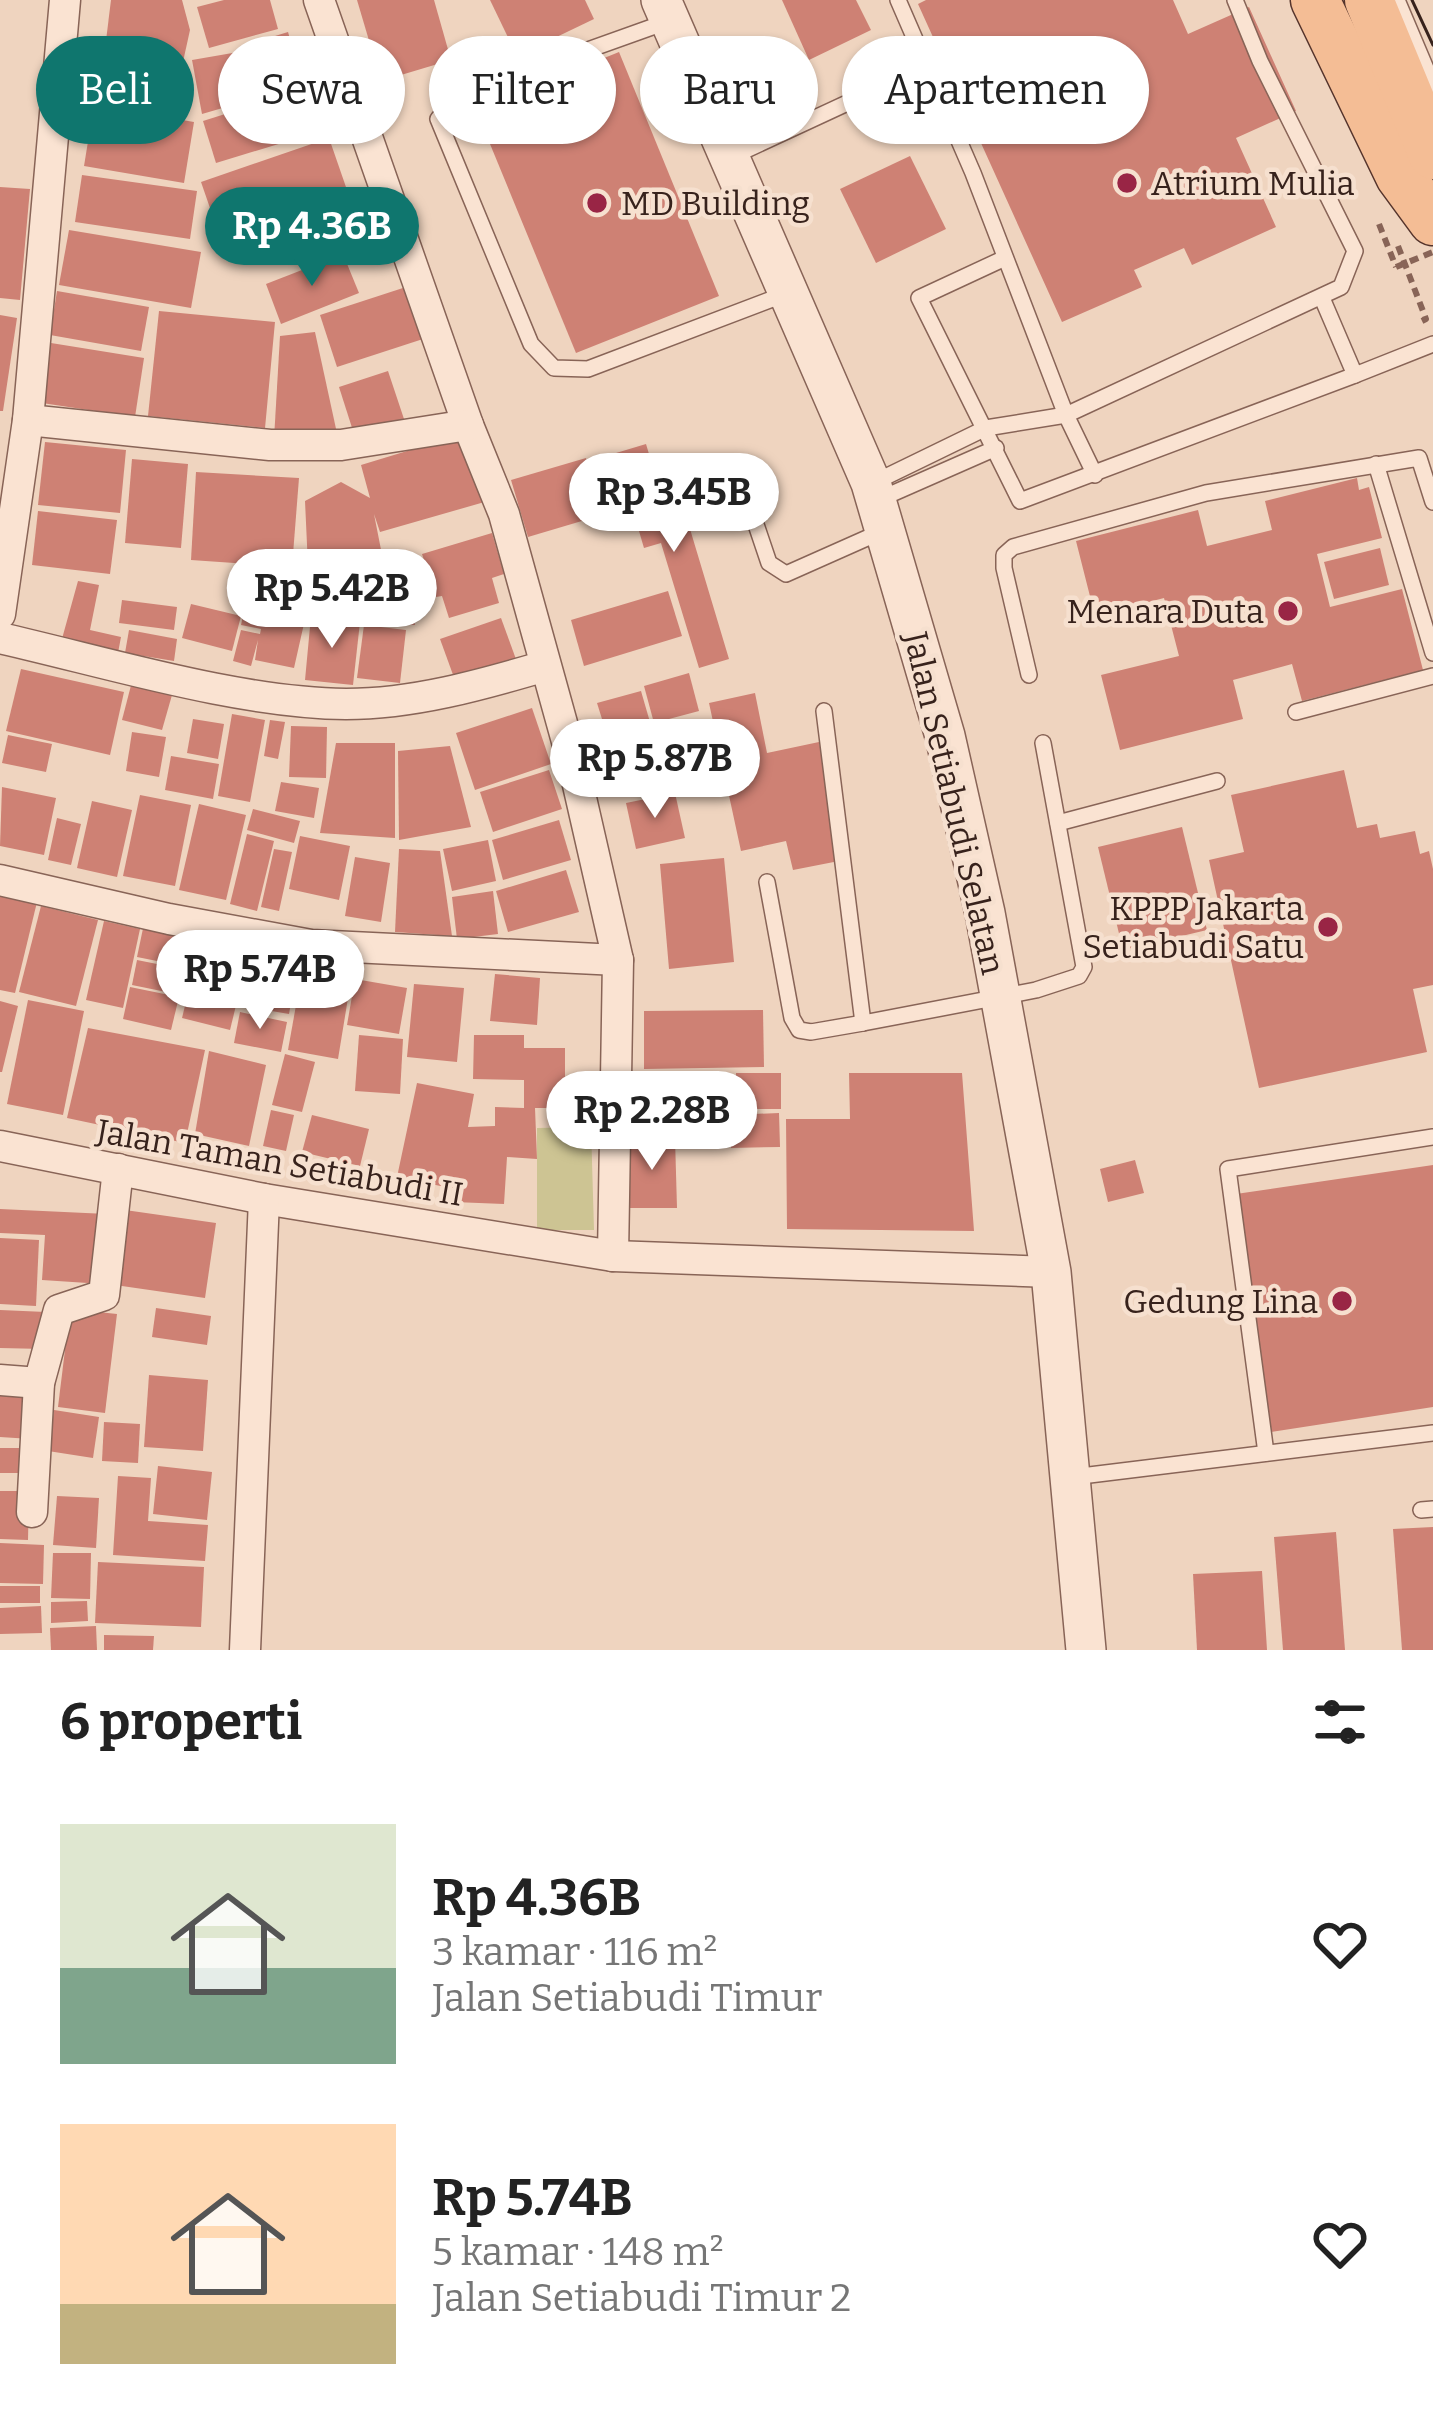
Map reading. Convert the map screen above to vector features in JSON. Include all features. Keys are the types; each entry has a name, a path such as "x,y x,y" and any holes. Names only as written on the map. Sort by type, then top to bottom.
{"main road":[{"path":"1315,0 1400,176 1433,221"},
{"path":"1369,0 1433,155"}],"street":[{"path":"0,614 28,420 65,0"},
{"path":"319,0 468,425 504,514 573,763 618,960 613,1256"},
{"name":"Jalan Setiabudi Selatan","path":"666,10 879,504 944,736 1000,997 1051,1271 1086,1650"},
{"path":"28,420 270,445 341,445 468,425"},
{"path":"0,638 234,691 333,703 437,694 545,666"},
{"path":"0,880 311,945 618,960"},
{"name":"Jalan Taman Setiabudi II","path":"0,1146 264,1199 613,1256 1051,1271"},
{"path":"32,1512 39,1384 59,1310 104,1294 118,1169"},
{"path":"244,1650 264,1199"},
{"path":"0,1380 39,1384"}],"lane":[{"path":"898,0 914,36"},
{"path":"744,489 769,563 786,574 986,428 1066,415 1342,287 1355,251 1235,0"},
{"path":"1397,0 1433,85"},
{"path":"666,10 456,97 438,119 531,344 554,368 588,369 790,291"},
{"path":"730,158 842,106"},
{"path":"959,144 1066,415 1095,475"},
{"path":"1005,258 919,298 1020,501 1433,344"},
{"path":"1322,298 1355,375"},
{"path":"879,504 996,448"},
{"path":"1029,675 1004,568 1004,555 1013,547 1206,493 1426,456 1433,502"},
{"path":"1376,464 1433,653"},
{"path":"1296,712 1433,676"},
{"path":"824,711 863,1023"},
{"path":"767,882 792,1018 799,1030 811,1032 1000,997 1079,976 1084,967 1042,743"},
{"path":"1058,823 1217,781"},
{"path":"1266,1454 1228,1169 1433,1137"},
{"path":"1070,1477 1433,1433"}],"path":[{"path":"1396,266 1433,252"}],"shaded area":[{"path":"591,1127 594,1230 537,1230 537,1128"}],"building":[{"path":"111,0 182,0 190,30 189,36 107,36"},
{"path":"224,0 270,0 278,29 253,36 218,36 218,46 209,48 197,7"},
{"path":"357,0 434,0 444,36 429,36 429,67 405,74 405,36 368,36"},
{"path":"490,0 585,0 594,19 559,36 507,36"},
{"path":"782,0 856,0 871,30 842,36 842,44 818,56 818,36 798,36"},
{"name":"Atrium Mulia","path":"926,0 1173,0 1188,34 1249,7 1296,111 1236,138 1276,227 1192,265 1184,248 1134,270 1142,287 1062,322 981,144 1149,144 1149,36 932,36 918,4"},
{"name":"MD Building","path":"616,53 640,103 640,144 657,144 719,296 576,353 490,144 616,144"},
{"path":"218,56 218,109 202,114 194,60"},
{"path":"218,116 218,144 279,144 216,163 203,121"},
{"path":"88,144 190,144 184,183 84,166"},
{"path":"312,144 331,144 347,190 219,234 201,182"},
{"path":"910,156 946,229 876,263 840,189"},
{"path":"82,175 197,191 190,239 75,222"},
{"path":"0,187 30,189 20,300 0,298"},
{"path":"328,209 342,246 294,263 281,225"},
{"path":"69,230 201,252 191,308 59,285"},
{"path":"343,254 359,293 281,324 266,284"},
{"path":"406,287 423,339 337,367 320,315"},
{"path":"57,291 149,307 141,351 50,335"},
{"path":"159,311 275,322 265,428 148,416"},
{"path":"0,315 17,318 3,411 0,411"},
{"path":"315,332 338,438 274,439 280,336"},
{"path":"51,343 144,358 135,417 42,403"},
{"path":"388,371 404,419 354,434 339,387"},
{"path":"463,434 488,501 380,532 374,514 384,565 361,609 330,610 309,588 305,501 341,482 370,498 361,465"},
{"path":"45,442 126,450 120,513 38,505"},
{"path":"646,444 673,534 690,529 729,659 699,668 661,543 644,548 616,453"},
{"path":"586,458 602,515 528,537 511,480"},
{"path":"132,459 188,464 181,548 125,543"},
{"path":"196,472 299,478 292,567 191,560"},
{"name":"Menara Duta","path":"1357,478 1359,490 1369,487 1382,538 1317,554 1330,607 1402,589 1423,670 1302,701 1292,664 1233,680 1243,719 1120,750 1101,675 1179,656 1164,598 1095,616 1076,541 1198,510 1207,546 1272,530 1265,501"},
{"path":"38,511 117,520 110,574 32,565"},
{"path":"492,533 504,574 492,578 499,603 449,618 442,596 436,597 422,554"},
{"path":"1380,548 1389,585 1334,599 1324,562"},
{"path":"78,581 99,585 90,630 121,637 117,658 60,646"},
{"path":"271,588 310,597 294,668 255,660 258,640 251,666 233,661 241,630 260,634 261,629 241,625 247,597 268,602"},
{"path":"668,591 682,636 584,666 571,620"},
{"path":"406,592 415,625 369,622 375,593"},
{"path":"122,600 177,607 174,630 119,623"},
{"path":"191,604 241,616 232,651 182,638"},
{"path":"311,616 360,622 353,685 305,680"},
{"path":"501,618 517,662 456,683 440,639"},
{"path":"364,625 406,630 400,683 357,678"},
{"path":"129,630 177,639 174,661 125,653"},
{"path":"21,669 124,692 110,755 6,731"},
{"path":"135,670 176,681 162,730 122,720"},
{"path":"689,673 699,711 654,723 644,686"},
{"path":"641,691 654,736 611,748 597,703"},
{"path":"755,693 767,753 819,742 844,860 793,870 786,841 741,851 709,703"},
{"path":"532,708 551,764 475,790 456,733"},
{"path":"232,714 265,720 250,802 218,796"},
{"path":"193,719 224,724 218,759 187,753"},
{"path":"270,720 285,722 278,759 264,756"},
{"path":"291,726 327,727 326,778 289,777"},
{"path":"132,732 166,737 159,777 126,771"},
{"path":"8,735 52,744 46,772 2,763"},
{"path":"674,737 683,771 622,787 614,753"},
{"path":"336,743 395,743 395,838 320,833"},
{"path":"450,746 471,827 399,840 398,751"},
{"path":"171,756 219,764 213,799 165,790"},
{"path":"549,770 562,809 493,832 480,792"},
{"name":"KPPP Jakarta Setiabudi Satu","path":"1344,770 1357,828 1377,824 1380,838 1415,831 1420,854 1429,851 1433,985 1413,989 1427,1052 1259,1088 1209,860 1244,852 1231,795"},
{"path":"281,782 319,788 314,818 275,811"},
{"path":"2,787 56,798 44,855 0,846"},
{"path":"675,793 685,838 636,849 626,803"},
{"path":"140,795 191,805 175,886 123,876"},
{"path":"92,801 132,810 117,877 77,868"},
{"path":"199,804 246,815 226,900 179,890"},
{"path":"253,809 300,821 294,843 247,830"},
{"path":"57,818 81,824 71,865 48,860"},
{"path":"559,820 571,860 503,880 492,840"},
{"path":"1182,827 1207,930 1123,950 1098,847"},
{"path":"247,834 274,841 257,911 230,904"},
{"path":"300,836 350,846 339,900 289,889"},
{"path":"488,840 496,881 452,891 443,849"},
{"path":"274,849 292,852 279,911 261,907"},
{"path":"399,849 440,851 452,936 395,932"},
{"path":"355,857 390,863 381,922 345,916"},
{"path":"724,858 734,962 669,969 660,864"},
{"path":"566,870 579,912 508,932 496,891"},
{"path":"493,891 498,934 457,939 452,897"},
{"path":"0,893 37,902 15,993 0,990"},
{"path":"41,906 98,920 76,1006 19,992"},
{"path":"145,919 190,928 182,966 137,957"},
{"path":"104,921 140,929 123,1008 86,1000"},
{"path":"199,930 248,941 241,976 191,966"},
{"path":"252,948 299,956 289,1014 242,1006"},
{"path":"137,960 182,969 176,994 132,985"},
{"path":"193,973 241,985 230,1030 182,1018"},
{"path":"495,974 540,978 537,1025 490,1021"},
{"path":"355,979 407,988 399,1034 347,1025"},
{"path":"300,983 349,992 338,1059 288,1050"},
{"path":"414,984 464,988 457,1062 407,1057"},
{"path":"130,987 179,997 171,1030 123,1019"},
{"path":"28,1000 84,1011 63,1115 7,1104"},
{"path":"0,1001 18,1006 2,1072 0,1072"},
{"path":"763,1010 764,1067 644,1069 644,1011"},
{"path":"240,1012 287,1022 281,1052 234,1043"},
{"path":"88,1028 205,1050 185,1143 67,1118"},
{"path":"359,1035 403,1039 400,1094 355,1091"},
{"path":"474,1035 524,1035 524,1048 565,1048 565,1108 535,1108 537,1159 507,1157 504,1204 454,1202 455,1189 397,1177 417,1083 474,1094 468,1127 495,1126 495,1107 524,1108 524,1080 473,1079"},
{"path":"209,1051 266,1065 249,1146 195,1134"},
{"path":"285,1054 315,1062 302,1112 272,1105"},
{"path":"736,1073 781,1073 781,1109 736,1109"},
{"path":"849,1073 962,1073 974,1231 787,1229 786,1119 850,1119"},
{"path":"724,1079 724,1136 649,1136 648,1080"},
{"path":"271,1110 294,1115 286,1151 263,1146"},
{"path":"779,1113 780,1147 731,1148 730,1115"},
{"path":"312,1115 369,1129 360,1166 302,1152"},
{"path":"627,1138 675,1138 677,1208 627,1208"},
{"path":"1135,1160 1144,1193 1108,1202 1100,1169"},
{"name":"Gedung Lina","path":"1433,1165 1433,1407 1271,1432 1236,1194"},
{"path":"0,1209 107,1214 103,1284 42,1280 45,1235 0,1233"},
{"path":"125,1210 216,1223 205,1298 115,1285"},
{"path":"0,1238 39,1240 36,1306 0,1304"},
{"path":"156,1308 211,1316 207,1345 152,1337"},
{"path":"70,1309 117,1314 105,1413 58,1407"},
{"path":"0,1310 46,1312 44,1349 0,1348"},
{"path":"149,1375 208,1380 203,1451 144,1447"},
{"path":"0,1383 34,1385 31,1439 0,1437"},
{"path":"54,1410 99,1417 93,1458 48,1451"},
{"path":"104,1422 140,1424 138,1463 102,1461"},
{"path":"0,1448 32,1448 32,1473 0,1473"},
{"path":"158,1466 212,1472 207,1520 153,1514"},
{"path":"118,1476 151,1478 148,1521 208,1525 205,1561 113,1555"},
{"path":"0,1491 29,1491 28,1540 0,1539"},
{"path":"57,1496 99,1498 96,1548 53,1545"},
{"path":"1433,1527 1433,1650 1402,1650 1393,1529"},
{"path":"1336,1532 1345,1650 1283,1650 1274,1537"},
{"path":"0,1543 44,1545 43,1584 0,1583"},
{"path":"53,1553 91,1553 90,1599 51,1598"},
{"path":"98,1562 204,1567 201,1627 95,1623"},
{"path":"1262,1571 1267,1650 1197,1650 1193,1574"},
{"path":"0,1586 40,1586 40,1603 0,1603"},
{"path":"87,1601 88,1621 51,1623 51,1602"},
{"path":"41,1606 42,1633 0,1634 0,1608"},
{"path":"96,1626 97,1650 51,1650 50,1628"},
{"path":"104,1635 154,1636 153,1650 104,1650"}],"tram line":[{"path":"1412,0 1433,45"}],"place":[{"name":"Atrium Mulia","path":"1127,183"},
{"name":"MD Building","path":"597,203"},
{"name":"Menara Duta","path":"1288,611"},
{"name":"KPPP Jakarta Setiabudi Satu","path":"1328,927"},
{"name":"Gedung Lina","path":"1342,1301"}]}
